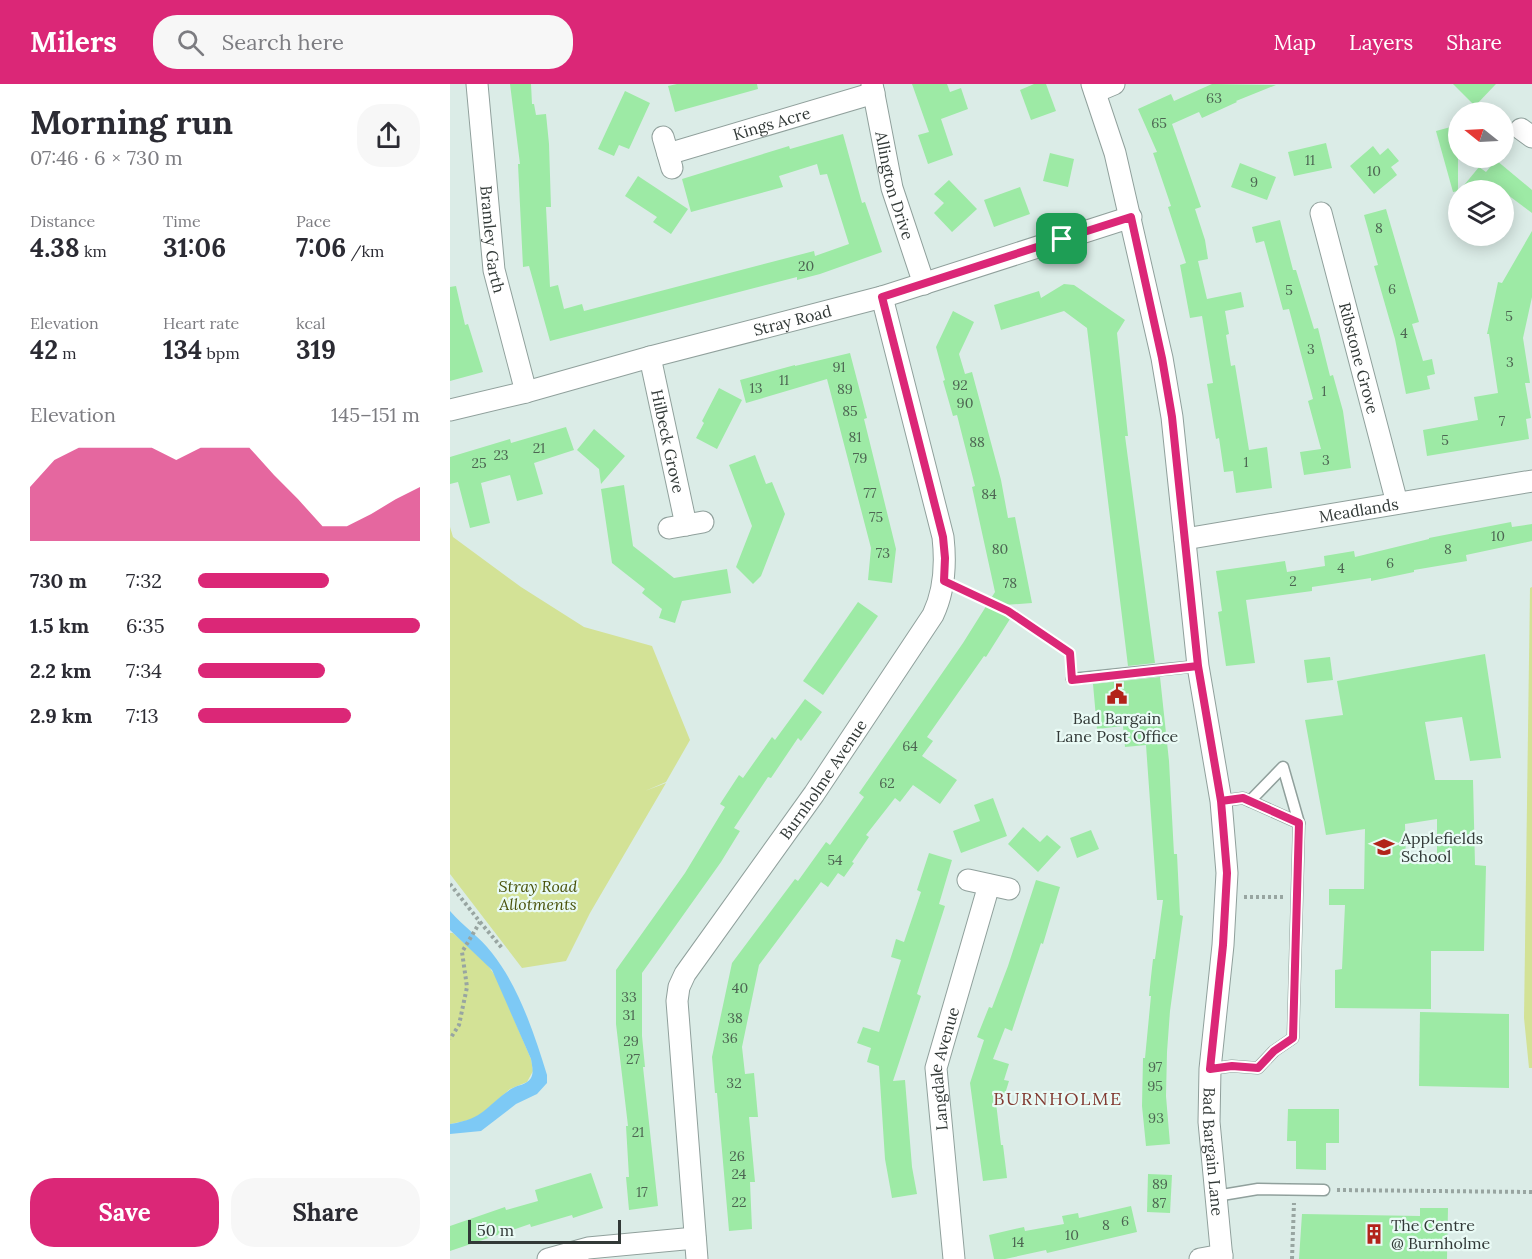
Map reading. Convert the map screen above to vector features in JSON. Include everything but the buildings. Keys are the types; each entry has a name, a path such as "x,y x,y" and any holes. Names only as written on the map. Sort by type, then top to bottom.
{"street":[{"name":"Bramley Garth","path":"477,84 494,270 526,392"},
{"name":"Bad Bargain Lane","path":"1100,87 1131,217 1168,393 1198,666 1221,801 1227,873 1223,945 1210,1069 1209,1122 1222,1257"},
{"name":"Kings Acre","path":"668,153 873,88"},
{"name":"Allington Drive","path":"873,88 892,188 924,284"},
{"name":"Ribstone Grove","path":"1321,213 1397,503"},
{"name":"Stray Road","path":"450,411 882,297 1131,217"},
{"name":"Burnholme Avenue","path":"696,1248 677,1001 679,987 814,794 933,615 941,599 945,558 943,537 882,297"},
{"name":"Hilbeck Grove","path":"650,357 686,525"},
{"name":"Meadlands","path":"1185,539 1532,481"},
{"name":"Langdale Avenue","path":"954,1259 936,1068 999,887 968,880"},
{"path":"549,1259 588,1248 696,1248"},
{"path":"1200,1259 1222,1257"}],"lane":[{"path":"1072,680 1198,666"},
{"path":"1210,1069 1232,1066 1258,1068 1274,1051 1293,1038 1299,823 1283,768 1250,801"},
{"path":"1221,801 1243,798 1299,823"},
{"path":"1216,1196 1257,1190 1324,1190"}],"path":[{"path":"944,581 1008,611 1070,653 1072,680"},
{"path":"450,884 502,948"},
{"path":"1225,897 1297,897"},
{"path":"450,1039 459,1025 466,987 462,952 480,922"},
{"path":"1292,1259 1294,1190"},
{"path":"1324,1190 1532,1192"}],"green space":[{"name":"Stray Road Allotments","path":"450,527 453,537 521,587 584,627 652,646 690,740 666,782 645,791 666,783 590,913 566,961 522,968 450,874"},
{"path":"1532,587 1532,1068 1529,1068 1524,1018 1530,588"},
{"path":"450,933 453,933 487,964 496,977 531,1059 533,1071 527,1082 510,1089 479,1116 450,1124"}],"water":[{"path":"450,911 487,947 510,980 531,1027 547,1075 547,1083 537,1094 516,1104 481,1131 450,1134 450,1124 478,1115 502,1095 527,1082 533,1071 531,1059 492,970 450,930"}],"place":[{"name":"Bad Bargain Lane Post Office","path":"1117,694"},
{"name":"Applefields School","path":"1384,847"},
{"name":"The Centre @ Burnholme","path":"1374,1234"}],"district":[{"name":"BURNHOLME","path":"1058,1099"}],"route":[{"path":"1062,239 882,297 943,537 944,581 1008,611 1070,653 1072,680 1198,666 1209,734 1221,801 1243,798 1299,823 1293,1038 1274,1051 1258,1068 1232,1066 1210,1069 1223,945 1227,873 1221,801 1198,666 1172,417 1162,358 1131,217 1062,239"}]}
